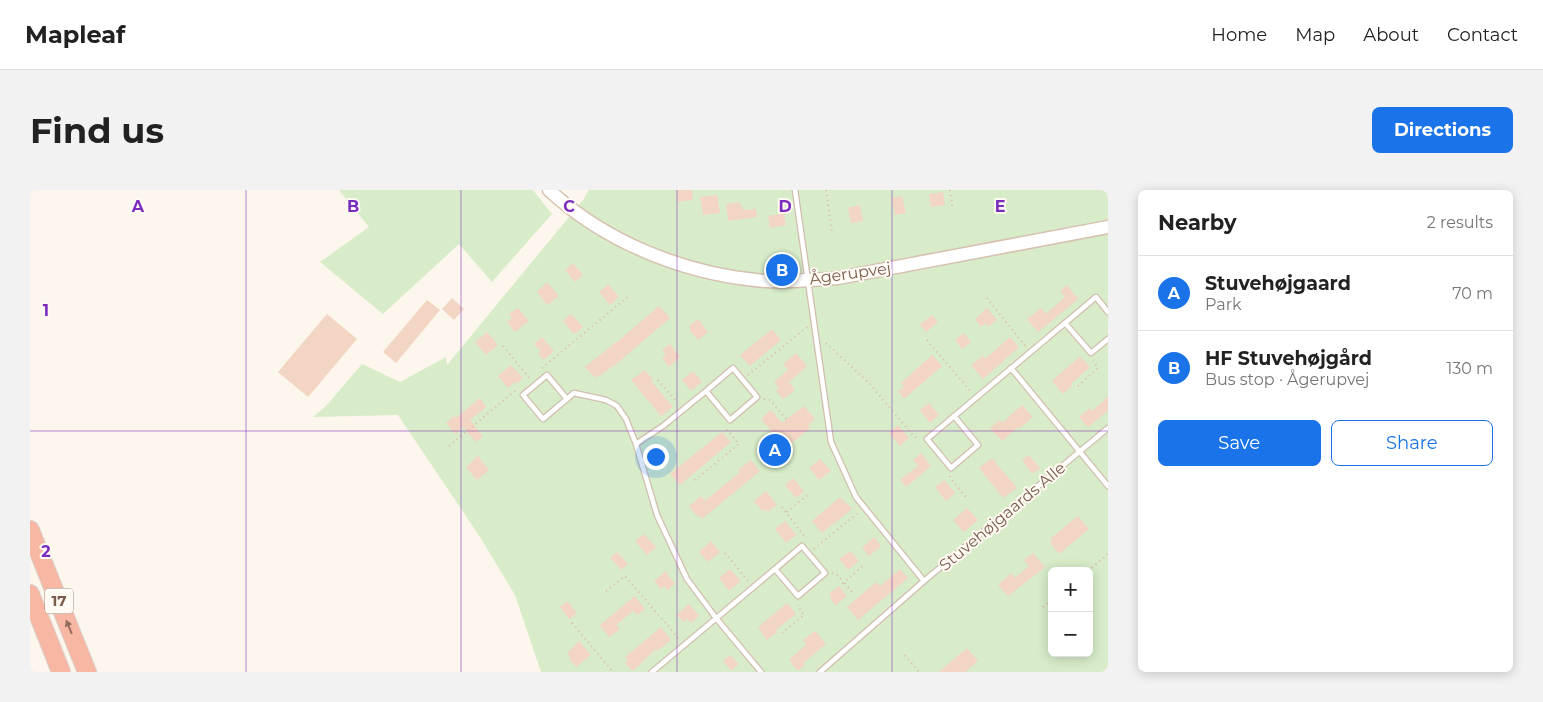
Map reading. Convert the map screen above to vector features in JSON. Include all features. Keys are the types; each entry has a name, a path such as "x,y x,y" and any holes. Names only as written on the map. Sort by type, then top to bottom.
{"highway":[{"name":"17","path":"30,530 87,672"},
{"name":"17","path":"30,594 61,672"}],"street":[{"name":"Ågerupvej","path":"550,190 570,208 637,248 676,263 718,275 757,280 838,278 1108,227"}],"lane":[{"name":"Stuvehøjgaards Alle","path":"795,190 831,442 856,497 924,581"},
{"path":"954,416 978,445 951,468 927,439 954,416 976,398 1011,368 1096,297 1108,312"},
{"path":"1065,323 1091,353 1108,339"},
{"path":"636,444 663,426 733,368 758,397 730,420 706,391"},
{"name":"Stuvehøjgaards Alle","path":"1011,368 1108,486"},
{"path":"567,399 547,375 523,395 543,419 567,399 574,393 606,400 617,406 626,419 636,444 657,515 670,547 687,580 761,672"},
{"name":"Stuvehøjgaards Alle","path":"820,672 924,581 1108,428"},
{"path":"655,671 684,645 775,568 802,546 825,573 799,596 775,568"}],"path":[{"path":"826,190 832,232"},
{"path":"950,190 953,210"},
{"path":"987,298 1031,352"},
{"path":"742,379 814,321"},
{"path":"816,334 870,384 912,434 917,438 927,439"},
{"path":"927,340 976,398"},
{"path":"503,346 535,385"},
{"path":"1078,386 1098,368 1092,360 1094,351"},
{"path":"658,380 683,410"},
{"path":"758,397 770,400 787,420"},
{"path":"695,480 739,444 727,430 730,420"},
{"path":"951,468 951,479 968,500"},
{"path":"787,513 810,493"},
{"path":"782,507 805,537 803,547"},
{"path":"809,554 864,507"},
{"path":"725,553 753,587"},
{"path":"1093,567 1108,554"},
{"path":"844,582 865,564"},
{"path":"823,571 839,576 854,595"},
{"path":"606,591 625,576 684,645"},
{"path":"782,633 804,615 798,607 799,596"},
{"path":"1043,607 1048,603"},
{"path":"572,623 613,672"},
{"path":"905,655 919,672"}],"green space":[{"path":"339,190 533,190 552,214 492,282 459,244 383,314 320,262 369,227"},
{"path":"589,190 1108,190 1108,672 541,672 515,595 480,537 398,415 313,417 326,406 362,364 400,382 446,357 447,365 583,200"}],"building":[{"path":"677,190 692,190 693,200 678,202"},
{"path":"943,192 945,205 931,207 929,194"},
{"path":"717,195 720,213 703,215 700,197"},
{"path":"902,196 906,213 895,215 892,198"},
{"path":"740,202 743,210 756,209 757,217 728,221 726,204"},
{"path":"860,205 863,221 851,223 848,208"},
{"path":"784,213 786,225 770,228 768,216"},
{"path":"573,263 583,275 575,282 565,270"},
{"path":"547,282 559,296 547,305 537,292"},
{"path":"608,284 619,297 610,305 599,292"},
{"path":"1067,285 1078,299 1038,332 1027,319 1041,308 1046,314 1065,297 1060,291"},
{"path":"452,298 464,309 454,320 442,309"},
{"path":"427,300 440,310 396,363 383,352"},
{"path":"659,306 670,318 615,365 595,378 585,367"},
{"path":"518,308 529,321 515,332 507,322 512,318 509,314"},
{"path":"987,308 997,320 988,327 986,323 981,327 975,319"},
{"path":"327,314 357,339 308,397 278,372"},
{"path":"571,314 583,327 574,334 563,321"},
{"path":"932,315 938,322 926,332 920,325"},
{"path":"698,319 708,332 698,340 689,330 691,329 689,326"},
{"path":"772,329 781,340 750,366 740,355"},
{"path":"487,332 498,345 486,355 475,342"},
{"path":"964,333 971,342 962,349 955,340"},
{"path":"542,337 554,351 544,360 538,354 541,351 534,344"},
{"path":"1010,337 1019,347 983,379 971,365 983,356 985,359"},
{"path":"670,344 680,357 669,367 662,358 666,355 662,350"},
{"path":"796,353 807,366 789,382 795,390 783,399 776,391 779,388 774,382 788,370 783,364"},
{"path":"932,355 942,366 904,399 898,391 904,387 901,383"},
{"path":"1080,356 1090,367 1063,394 1052,381"},
{"path":"511,365 523,378 508,388 498,376"},
{"path":"645,370 653,380 651,381 673,407 661,416 631,380"},
{"path":"693,371 702,382 691,391 682,380"},
{"path":"1108,397 1108,411 1088,427 1079,417 1090,408 1092,411"},
{"path":"480,398 486,407 470,420 483,437 476,442 463,427 455,434 446,423 454,416 456,418"},
{"path":"929,403 939,415 930,423 920,410"},
{"path":"1022,405 1033,417 1002,441 990,428 1000,420 1002,423"},
{"path":"804,406 815,419 808,425 810,428 786,448 761,419 771,410 782,423"},
{"path":"898,425 909,438 900,446 889,433"},
{"path":"722,432 731,442 680,485 670,474"},
{"path":"921,453 931,466 906,487 900,480 918,466 913,460"},
{"path":"1029,455 1040,468 1032,474 1022,460"},
{"path":"478,456 489,470 477,480 466,467"},
{"path":"992,458 1017,488 1003,498 979,468"},
{"path":"820,459 831,471 819,480 809,468"},
{"path":"751,460 760,471 702,519 699,515 697,517 689,506 701,496 705,501 740,472 738,470"},
{"path":"793,478 804,491 796,498 785,485"},
{"path":"944,480 955,493 946,501 935,487"},
{"path":"766,491 777,505 768,512 765,509 762,511 754,501"},
{"path":"840,497 852,509 822,533 812,521"},
{"path":"967,508 978,520 964,532 953,520"},
{"path":"1078,516 1089,529 1059,554 1050,543 1052,541 1050,539"},
{"path":"785,521 796,535 786,543 775,529"},
{"path":"644,534 656,547 647,555 635,541"},
{"path":"874,537 881,546 869,556 862,548"},
{"path":"711,541 720,552 708,562 699,552"},
{"path":"850,551 859,561 848,570 839,559"},
{"path":"617,552 628,564 621,570 610,558"},
{"path":"1033,553 1045,567 1008,596 998,585 1011,573 1015,578 1029,566 1024,560"},
{"path":"730,569 741,581 729,591 719,578"},
{"path":"900,569 908,578 858,620 847,607 876,582 880,586"},
{"path":"665,571 675,584 667,590 664,586 661,589 654,581"},
{"path":"839,586 847,596 836,605 830,599 832,597 829,594"},
{"path":"635,596 645,609 637,615 633,611 616,625 620,629 609,637 600,625"},
{"path":"567,601 577,613 569,619 560,607"},
{"path":"787,603 796,614 767,640 758,627"},
{"path":"689,604 699,616 691,623 687,619 683,622 677,615"},
{"path":"661,627 671,640 657,651 656,649 633,671 625,663 628,660 625,657"},
{"path":"815,631 826,644 803,663 805,665 798,671 789,660 806,645 803,640"},
{"path":"579,641 591,655 576,667 569,659 571,658 567,653"},
{"path":"967,648 978,661 965,672 939,672"},
{"path":"730,655 739,664 731,671 723,661"}],"place":[{"name":"HF Stuvehøjgård","path":"782,270"},
{"name":"Stuvehøjgaard","path":"775,450"}]}
